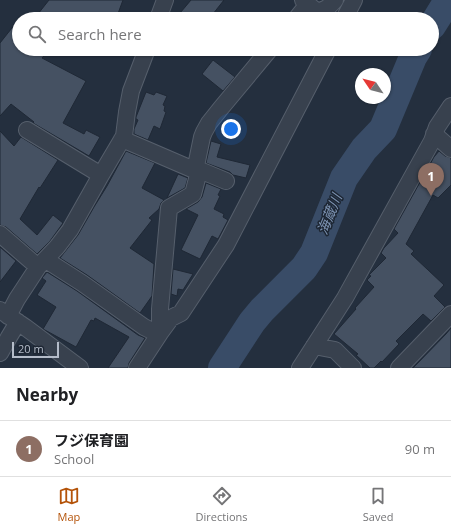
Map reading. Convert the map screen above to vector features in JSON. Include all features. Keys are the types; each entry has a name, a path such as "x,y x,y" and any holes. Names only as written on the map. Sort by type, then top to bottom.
{"street":[{"path":"161,12 165,0"},
{"path":"300,12 306,2 316,11 322,11 335,0"},
{"path":"348,12 354,0"},
{"path":"0,354 9,337 9,316 17,299 42,264 70,230 124,136 131,91 144,56"},
{"path":"160,333 160,309 169,208 193,194 198,175 196,166 202,137 209,123 264,56"},
{"path":"137,368 171,318 180,313 226,245 324,56"},
{"path":"300,368 345,298 432,141 437,127 451,106"},
{"path":"27,130 101,176"},
{"path":"434,134 451,149"},
{"path":"122,139 194,170 202,171 226,181"},
{"path":"0,234 42,264 82,283 144,327 160,333"},
{"path":"399,368 451,314"},
{"path":"9,316 80,368"},
{"path":"314,346 334,350 353,368"}],"building":[{"path":"49,0 123,0 119,12 40,12"},
{"path":"191,0 224,0 215,12 181,12"},
{"path":"12,28 12,56 44,56 42,58 86,81 63,123 84,134 86,130 100,137 89,156 33,123 34,122 11,104 0,116 0,43"},
{"path":"213,60 235,77 223,91 202,74"},
{"path":"146,92 154,95 156,92 167,96 163,105 165,106 164,111 166,112 160,129 154,126 148,140 134,134 134,129 138,120 136,117"},
{"path":"0,131 14,146 21,137 58,160 40,188 39,187 20,219 37,235 53,215 63,223 50,241 37,254 6,227 0,225"},
{"path":"211,141 221,144 217,157 250,165 246,178 233,175 230,172 206,163"},
{"path":"126,151 155,163 142,188 164,200 159,209 149,218 152,220 130,248 154,264 152,296 140,313 87,275 60,258 78,235"},
{"path":"439,151 445,156 451,158 451,185 438,198 433,195 406,244 414,251 411,254 444,285 434,296 445,307 431,321 423,314 396,341 399,344 382,362 381,361 374,368 370,368 356,355 358,354 334,334 374,287 367,280 371,276 369,275 386,258 381,253 398,233 394,229 434,157"},
{"path":"178,174 188,178 185,188 167,198"},
{"path":"206,183 221,189 218,195 220,196 214,209 224,214 223,217 228,220 218,239 212,236 200,259 181,250 198,215 186,209 198,202 202,197"},
{"path":"0,247 16,261 0,282"},
{"path":"173,269 193,274 183,290 178,289 177,296 171,294"},
{"path":"47,272 77,291 138,335 145,338 129,363 128,368 108,368 129,337 95,318 94,321 91,320 76,347 43,329 56,307 37,295 46,281 42,278"},
{"path":"451,328 451,368 413,368 446,334"}],"waterway":[{"name":"海蔵川","path":"439,15 450,0"},
{"name":"海蔵川","path":"222,368 252,322 304,268 314,253 344,178 364,149 383,129 414,56"}],"place":[{"name":"フジ保育園","path":"431,196"}]}
